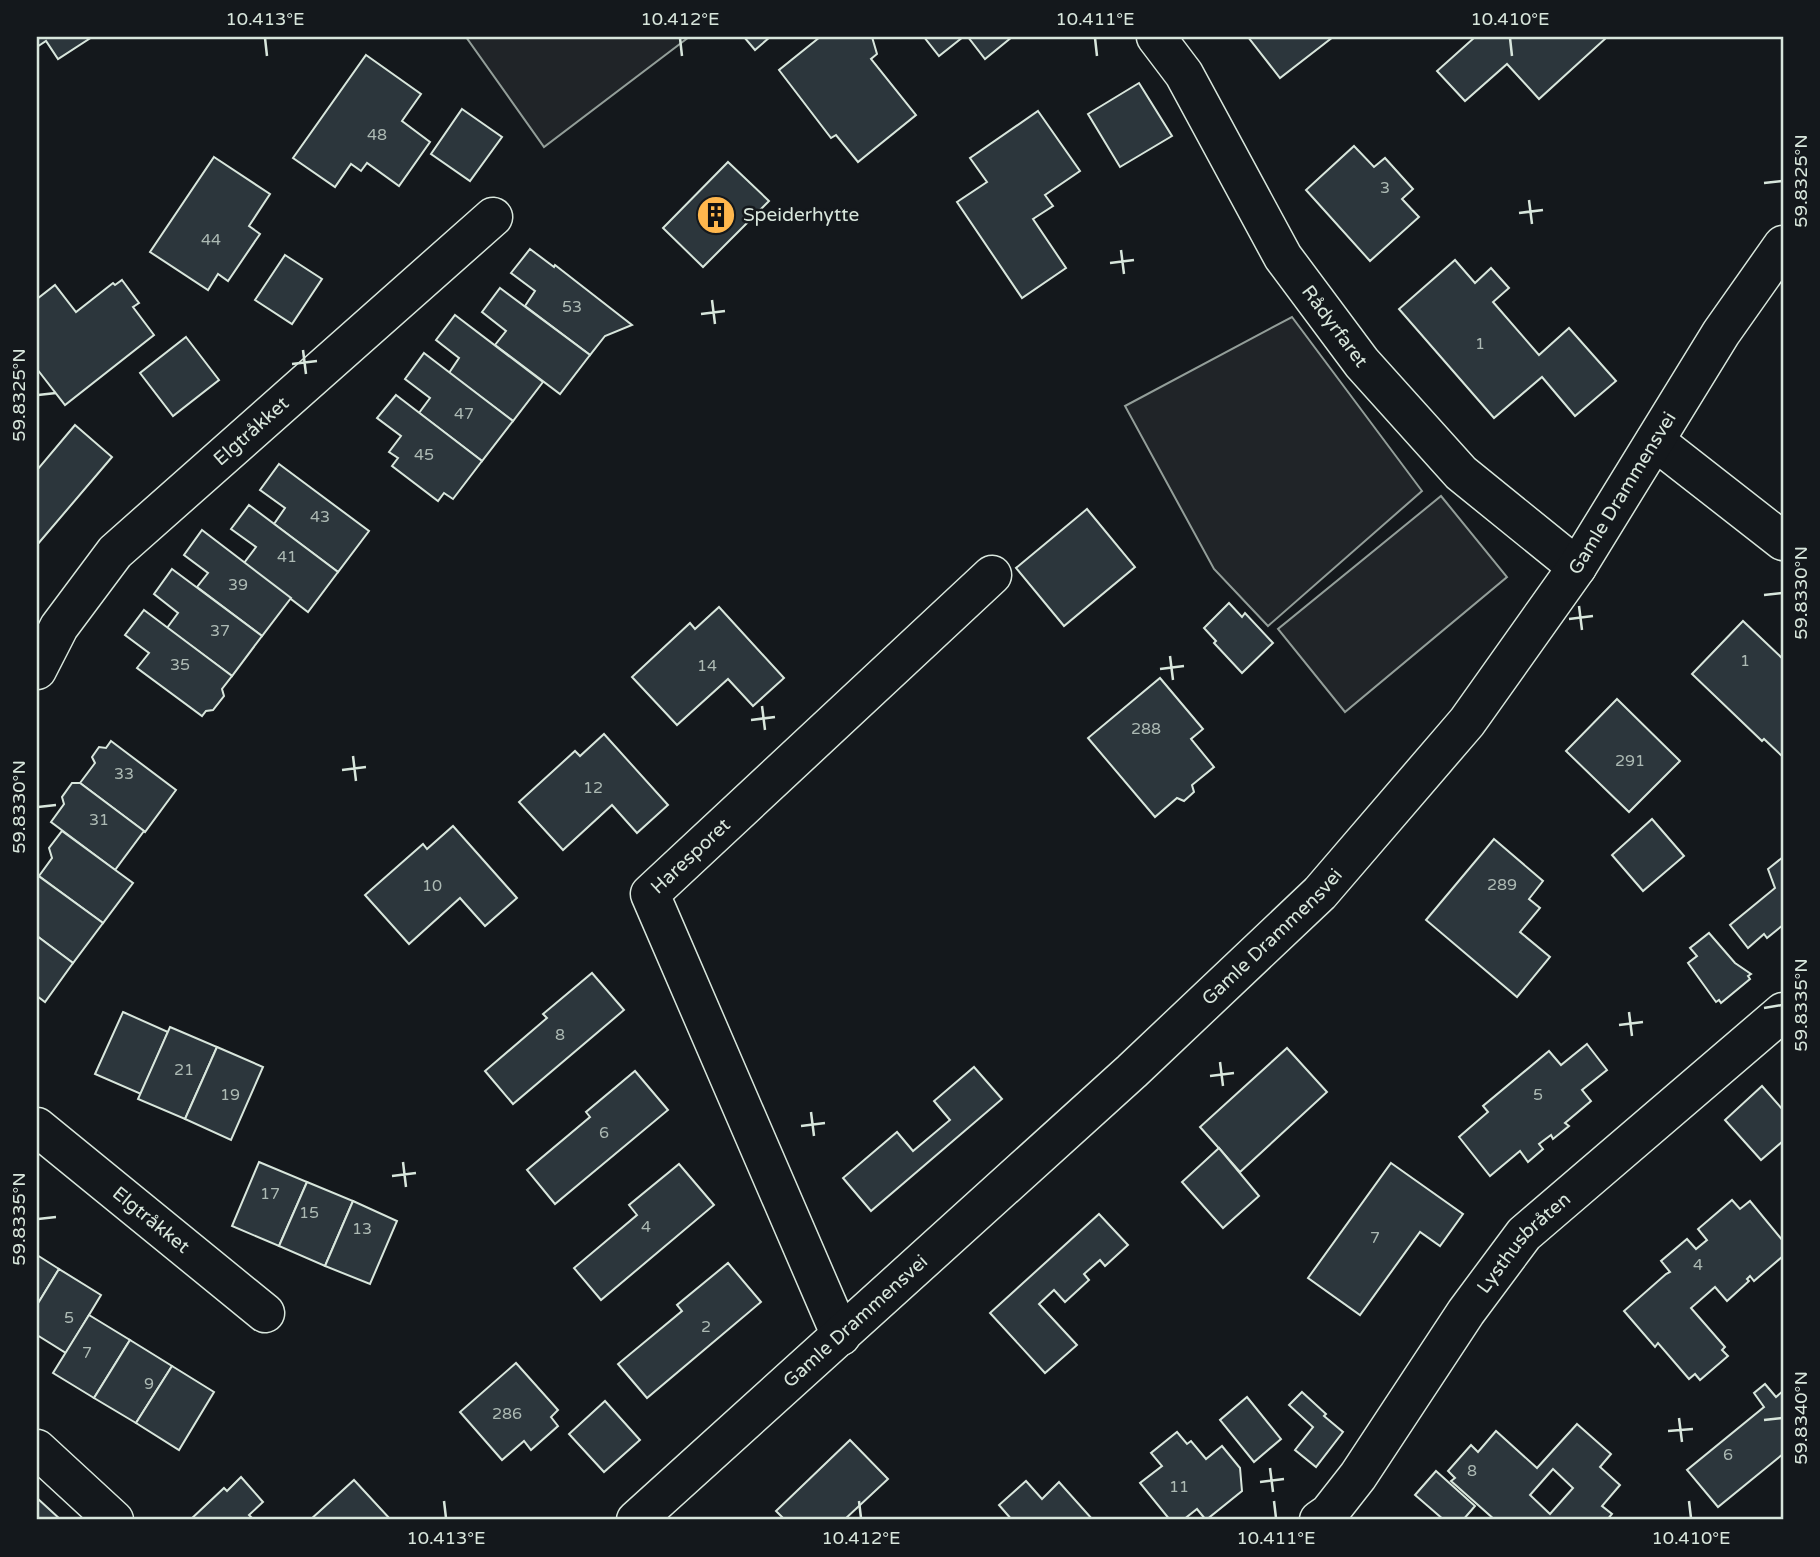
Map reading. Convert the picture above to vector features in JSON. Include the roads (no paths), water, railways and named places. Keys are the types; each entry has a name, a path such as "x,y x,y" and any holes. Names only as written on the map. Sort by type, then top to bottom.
{"street":[{"name":"Rådyrfaret","path":"1156,37 1184,74 1283,257 1362,363 1461,473 1577,567"},
{"name":"Elgtråkket","path":"37,670 59,626 115,552 493,217"},
{"name":"Gamle Drammensvei","path":"636,1520 1132,1071 1320,893 1468,722 1577,567 1721,333 1783,245"},
{"path":"1655,441 1783,541"},
{"name":"Haresporet","path":"841,1336 650,894 992,575"},
{"name":"Lysthusbråten","path":"1319,1520 1329,1513 1358,1476 1466,1312 1524,1234 1783,1012"},
{"name":"Elgtråkket","path":"43,1144 265,1313"},
{"path":"37,1448 114,1520"}],"place":[{"name":"Speiderhytte","path":"716,215"}]}
